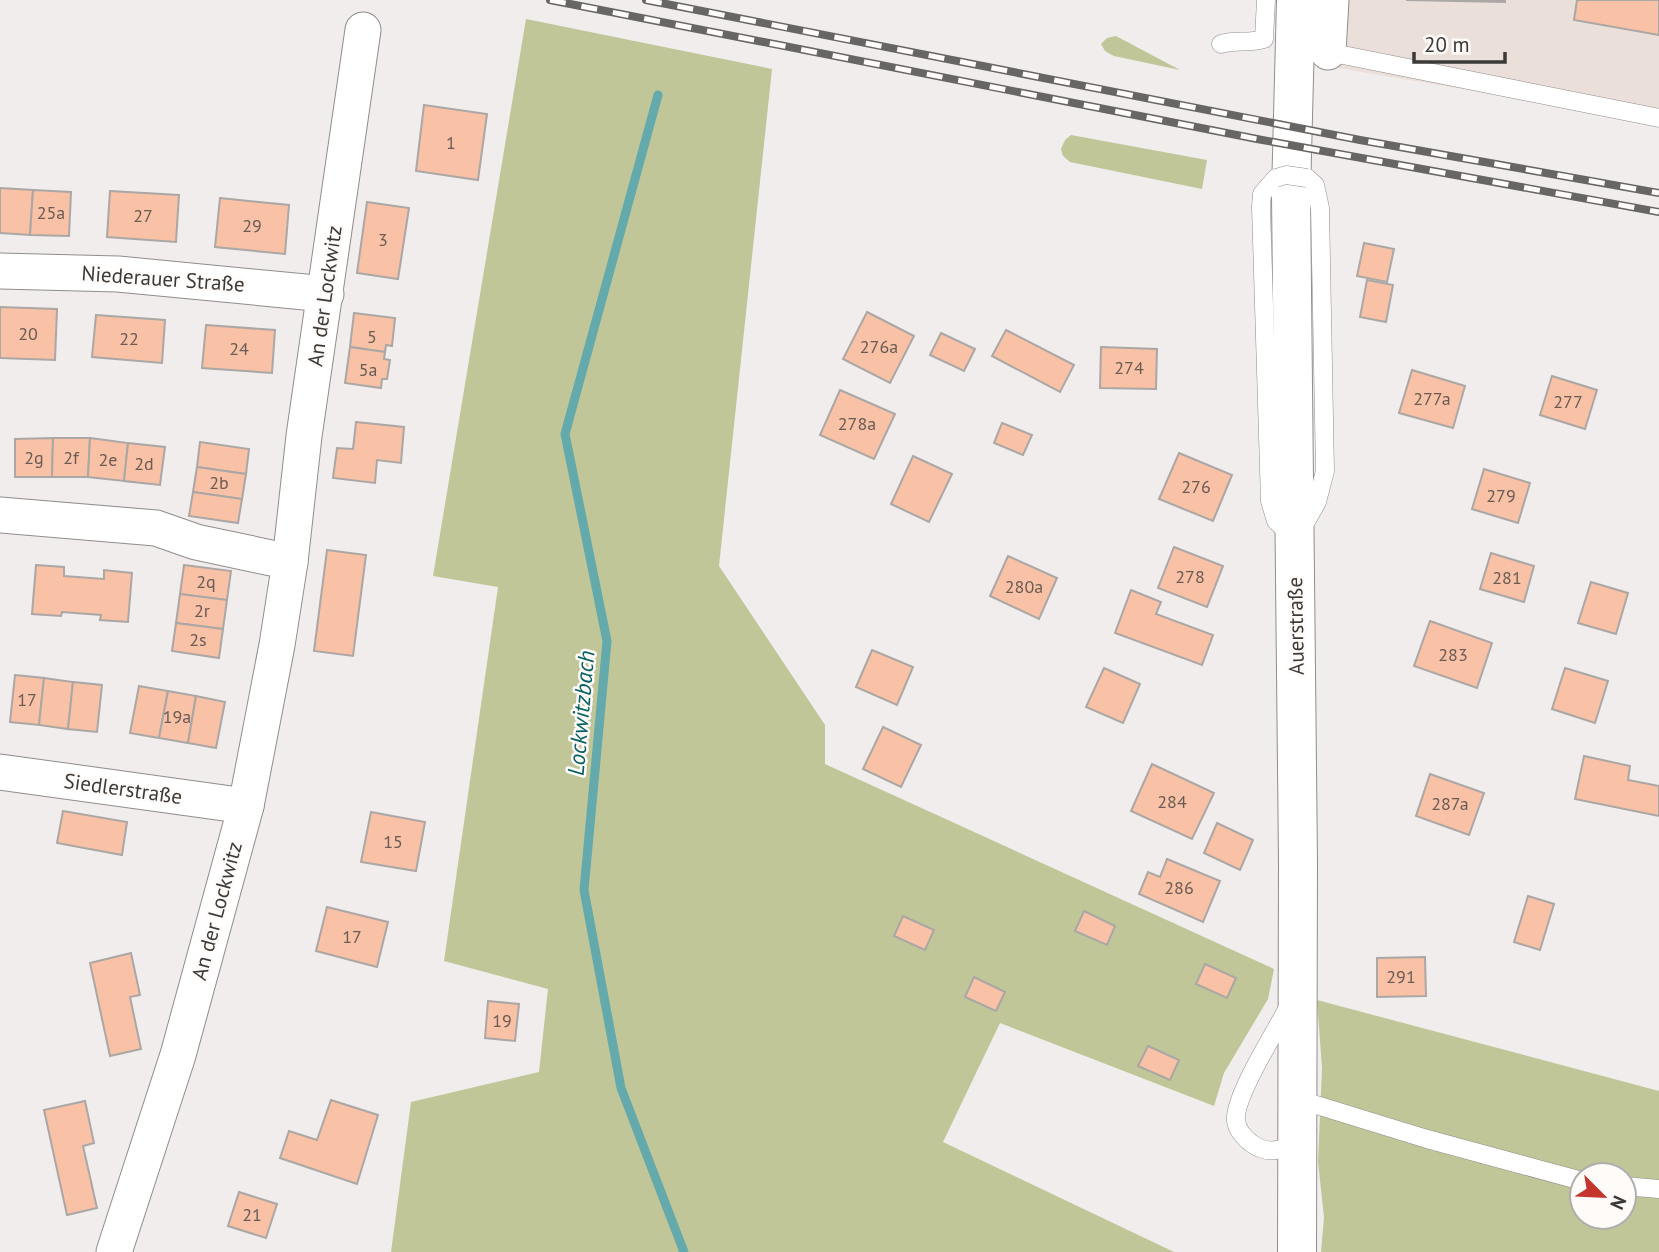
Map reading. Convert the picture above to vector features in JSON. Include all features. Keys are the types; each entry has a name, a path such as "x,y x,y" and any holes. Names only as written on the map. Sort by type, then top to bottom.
{"street":[{"name":"Auerstraße","path":"1296,0 1290,194 1296,539 1297,1252"},
{"path":"1328,52 1331,0"},
{"name":"An der Lockwitz","path":"114,1252 178,1055 246,806 290,562 304,436 363,30"},
{"name":"Niederauer Straße","path":"0,271 118,274 326,294"},
{"path":"0,514 156,528 196,542 290,562"},
{"name":"Siedlerstraße","path":"0,772 246,806"}],"lane":[{"path":"1221,44 1234,40 1250,43 1264,40 1266,0"},
{"path":"1328,52 1659,118"},
{"path":"1286,175 1307,178 1315,185 1320,208 1325,471 1317,502 1296,539 1276,521 1270,501 1261,207 1262,194 1276,178 1286,175"},
{"path":"1297,991 1240,1099 1236,1122 1244,1138 1262,1150 1275,1152 1297,1145"},
{"path":"1297,1099 1427,1139 1568,1177"},
{"path":"1638,1187 1659,1189"}],"shaded area":[{"path":"1341,0 1659,0 1659,122 1338,68"}],"green space":[{"path":"526,19 772,69 719,566 825,725 825,764 1274,969 1268,999 1224,1073 1214,1106 1000,1023 943,1142 1174,1252 391,1252 411,1102 539,1072 548,989 444,961 498,587 433,576"},
{"path":"1116,36 1180,70 1114,56 1105,51 1101,44 1107,38"},
{"path":"1071,135 1207,160 1202,189 1070,162 1063,156 1061,149"},
{"path":"1317,1000 1659,1091 1659,1252 1321,1252 1324,1217 1318,1162 1322,1068"}],"building":[{"path":"1406,0 1505,0 1505,2"},
{"path":"1577,0 1659,0 1659,35 1574,20"},
{"path":"424,105 487,114 478,180 416,171"},
{"path":"0,188 33,190 30,235 0,233"},
{"path":"33,190 71,192 69,236 30,235"},
{"path":"110,191 179,195 176,242 107,237"},
{"path":"220,198 289,205 285,254 215,247"},
{"path":"367,202 409,208 398,279 357,273"},
{"path":"1364,243 1394,249 1387,282 1357,276"},
{"path":"1367,280 1393,285 1386,322 1360,317"},
{"path":"0,307 57,309 55,360 0,358"},
{"path":"867,312 914,336 890,383 843,359"},
{"path":"354,313 395,318 392,346 386,345 385,352 350,347"},
{"path":"96,315 165,320 162,363 92,357"},
{"path":"206,325 275,330 272,373 202,368"},
{"path":"1006,330 1074,365 1060,392 992,356"},
{"path":"941,333 975,349 964,371 930,355"},
{"path":"350,347 385,352 384,359 390,360 387,379 382,379 381,388 345,383"},
{"path":"1101,347 1157,349 1156,389 1100,388"},
{"path":"1412,370 1465,386 1453,428 1399,413"},
{"path":"1552,376 1597,390 1585,429 1540,415"},
{"path":"840,390 895,414 874,459 820,435"},
{"path":"356,422 404,427 401,463 377,460 375,483 333,478 337,448 353,449"},
{"path":"1002,423 1032,435 1023,455 994,443"},
{"path":"53,438 52,477 15,477 15,439"},
{"path":"53,438 90,438 88,477 52,477"},
{"path":"90,438 128,443 124,481 88,477"},
{"path":"200,442 249,449 246,474 197,467"},
{"path":"128,443 165,447 160,485 124,481"},
{"path":"1179,453 1232,475 1213,521 1159,499"},
{"path":"913,456 952,474 929,522 891,504"},
{"path":"197,467 246,474 242,499 193,492"},
{"path":"1484,469 1530,483 1518,523 1472,509"},
{"path":"193,492 242,499 238,523 189,516"},
{"path":"1174,547 1223,566 1207,607 1158,588"},
{"path":"327,550 366,555 353,656 314,651"},
{"path":"1491,553 1534,566 1524,602 1480,589"},
{"path":"1008,556 1057,578 1039,619 990,596"},
{"path":"36,565 64,567 64,576 104,579 104,570 132,573 128,622 100,620 101,615 62,612 61,616 32,614"},
{"path":"184,565 231,571 227,600 180,594"},
{"path":"1591,582 1628,593 1616,634 1578,623"},
{"path":"1131,590 1161,602 1156,614 1213,635 1202,665 1115,633"},
{"path":"180,594 227,600 223,629 176,623"},
{"path":"1430,621 1492,643 1477,688 1414,666"},
{"path":"176,623 223,629 219,658 172,651"},
{"path":"872,650 913,667 897,705 856,687"},
{"path":"1104,668 1140,684 1123,723 1086,707"},
{"path":"1565,668 1608,681 1595,723 1552,709"},
{"path":"15,675 44,678 39,725 10,722"},
{"path":"44,678 73,682 68,729 39,725"},
{"path":"73,682 102,685 97,732 68,729"},
{"path":"139,686 168,691 159,738 130,733"},
{"path":"168,691 196,696 188,743 159,738"},
{"path":"196,696 225,702 216,748 188,743"},
{"path":"883,727 921,745 901,787 863,769"},
{"path":"1584,756 1630,766 1628,780 1659,786 1659,816 1575,799"},
{"path":"1152,764 1214,793 1192,839 1131,811"},
{"path":"1430,774 1484,793 1469,835 1416,816"},
{"path":"63,811 127,822 122,855 57,843"},
{"path":"371,812 425,822 416,871 361,862"},
{"path":"1217,823 1253,840 1240,870 1204,853"},
{"path":"1167,859 1220,881 1203,922 1139,894 1148,872 1160,877"},
{"path":"1528,896 1554,904 1540,950 1514,942"},
{"path":"327,907 388,922 377,967 316,951"},
{"path":"1084,911 1115,926 1107,945 1075,931"},
{"path":"903,916 934,930 925,950 894,936"},
{"path":"131,953 140,995 130,997 141,1049 110,1056 90,963"},
{"path":"1425,957 1426,996 1377,997 1377,958"},
{"path":"1205,964 1236,978 1227,998 1196,984"},
{"path":"974,977 1005,992 996,1011 965,997"},
{"path":"488,1001 519,1004 515,1041 485,1038"},
{"path":"1148,1046 1179,1060 1170,1080 1138,1066"},
{"path":"331,1100 378,1115 357,1184 280,1158 289,1131 317,1140"},
{"path":"85,1101 94,1143 83,1146 97,1208 67,1215 44,1110"},
{"path":"239,1192 277,1204 266,1238 228,1226"}],"waterway":[{"name":"Lockwitzbach","path":"658,95 565,434 607,641 584,890 621,1088 684,1252"}],"railway":[{"path":"550,0 1257,139 1659,212"},
{"path":"646,0 1360,140 1659,193"}]}
